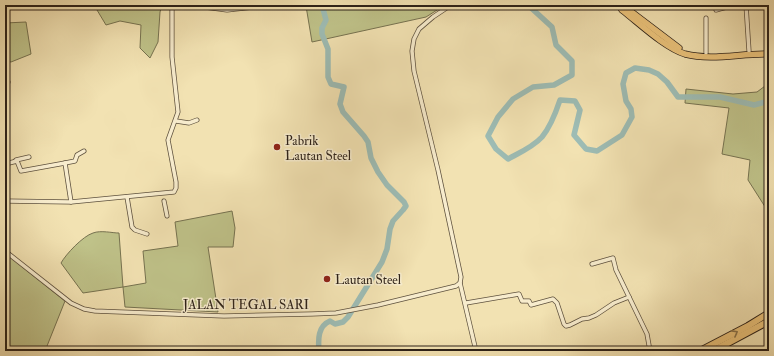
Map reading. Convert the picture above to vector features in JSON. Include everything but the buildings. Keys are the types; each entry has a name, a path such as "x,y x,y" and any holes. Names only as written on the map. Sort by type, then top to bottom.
{"highway":[{"path":"619,5 625,7 678,48 691,52 706,53 769,50"},
{"path":"619,5 622,10 670,47 684,53 700,56 769,54"},
{"path":"700,351 748,326 769,313"},
{"path":"713,351 769,321"}],"street":[{"path":"5,202 71,202 127,197 164,198 176,190 175,175 168,140 178,112 172,57 172,6 197,6 227,10 264,5"},
{"path":"452,5 419,28 414,39 412,52 414,71 438,170 452,241 461,277 460,283 466,303 476,351"},
{"path":"716,10 734,5"},
{"path":"746,5 749,51"},
{"path":"706,18 706,53"},
{"path":"176,121 189,123 197,120"},
{"path":"16,160 21,171 75,161 77,155 84,151"},
{"path":"5,164 29,157"},
{"path":"65,163 71,202"},
{"path":"127,197 132,226 135,230 147,234"},
{"path":"164,198 167,216"},
{"name":"JALAN TEGAL SARI","path":"5,251 71,303 80,308 87,310 128,313 224,316 336,313 418,296 456,286 460,283"},
{"path":"592,264 612,258 616,270 647,334 650,351"},
{"path":"466,303 517,294 520,294 522,301 529,301 531,305 553,299 557,303 566,326 596,315 614,303 629,297"}],"green space":[{"path":"94,5 162,5 160,12 158,42 150,58 140,48 141,25 120,21 106,25"},
{"path":"297,5 445,5 426,17 312,42 306,6 299,7"},
{"path":"26,22 31,54 11,62 5,61 5,23"},
{"path":"769,83 769,213 748,180 750,160 722,154 729,108 685,103 686,89 733,94 757,92"},
{"path":"232,211 235,228 233,247 208,247 218,312 125,307 123,287 146,283 143,251 178,246 175,222"},
{"path":"99,232 119,233 123,287 83,293 61,263 75,246 89,235"},
{"path":"5,253 65,301 45,351 5,351"}],"waterway":[{"path":"319,351 319,338 323,326 330,321 335,324 343,322 348,317 382,262 387,249 390,229 393,221 406,206 404,202 387,185 378,172 371,158 368,142 343,112 340,104 344,87 331,84 328,77 328,49 322,34 322,28 326,20 322,5"},
{"path":"528,5 552,27 556,45 572,61 572,75 554,85 533,87 513,99 498,117 488,136 496,149 508,159 530,147 542,137 551,124 560,100 575,101 580,110 574,135 586,149 597,151 622,135 632,117 631,109 626,101 623,84 626,73 635,68 649,70 658,74 667,82 678,97 720,97 754,105 769,101"}],"place":[{"name":"Pabrik Lautan Steel","path":"277,147"},
{"name":"Lautan Steel","path":"327,279"}]}
